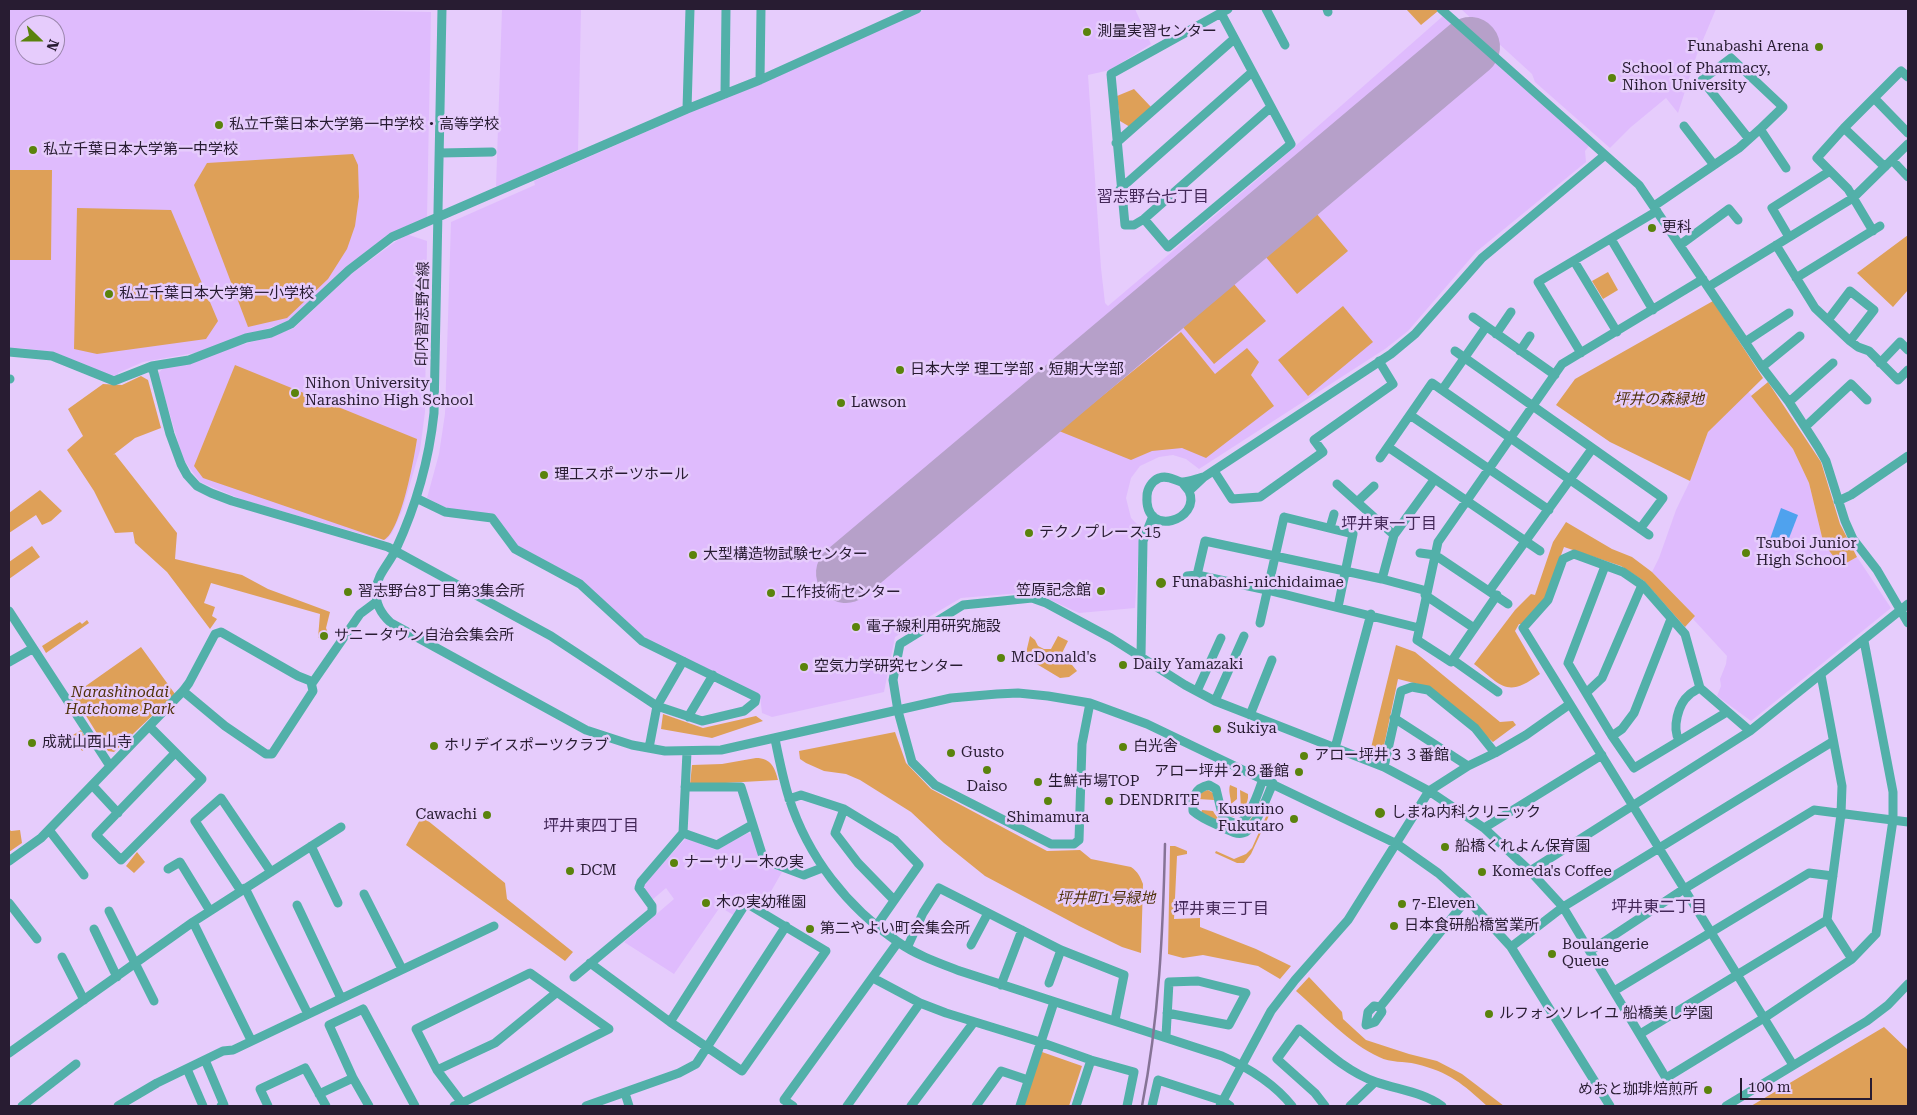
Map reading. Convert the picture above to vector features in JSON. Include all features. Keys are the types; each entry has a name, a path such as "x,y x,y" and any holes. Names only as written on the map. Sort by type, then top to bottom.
{"street":[{"name":"印内習志野台線","path":"376,602 376,584 396,551 416,498 429,452 434,413 442,9"},
{"path":"687,109 690,9"},
{"path":"725,94 726,9"},
{"path":"760,80 761,9"},
{"path":"906,9 916,9"},
{"path":"9,352 52,356 114,381 152,366 189,360 246,338 271,332 291,324 349,270 392,237 687,109 760,80 916,9"},
{"path":"1266,9 1285,44"},
{"path":"1441,9 1639,185 1762,367 1789,402 1826,461 1838,501 1853,539 1905,607 1908,623"},
{"path":"1144,219 1168,247 1290,144 1271,107 1234,39 1224,11 1111,74 1124,225 1134,225 1144,219 1271,107"},
{"path":"1116,143 1234,39"},
{"path":"1581,353 1538,282 1611,239 1655,209 1749,139 1783,107 1731,58 1702,80 1749,139"},
{"path":"1796,278 1876,228 1848,189 1817,158 1844,128 1902,71 1908,77"},
{"path":"1120,189 1252,73"},
{"path":"1874,98 1908,133"},
{"path":"1684,126 1714,165"},
{"path":"1844,128 1888,164 1908,177"},
{"path":"1760,129 1786,168"},
{"path":"1498,692 1453,660 1451,662 1417,640 1419,628 1438,542 1562,364 1653,310 1776,245 1853,198 1908,144"},
{"path":"440,153 492,152"},
{"path":"1189,491 1204,477 1379,362 1415,334 1482,258 1605,155"},
{"path":"1789,237 1772,208 1830,171"},
{"path":"1680,245 1729,209 1738,220"},
{"path":"1611,239 1653,310"},
{"path":"1776,245 1815,308 1850,341 1858,347 1869,351 1898,380 1908,370"},
{"path":"1574,261 1616,332"},
{"path":"1828,320 1850,291 1874,310 1850,341"},
{"path":"1496,334 1511,312"},
{"path":"1745,342 1789,313"},
{"path":"1473,317 1555,375"},
{"path":"1442,390 1486,327"},
{"path":"1520,351 1530,336"},
{"path":"1762,367 1800,336"},
{"path":"1880,363 1900,342 1908,350"},
{"path":"1454,351 1663,498 1640,530"},
{"path":"1214,471 1232,499 1260,497 1323,452 1314,440 1393,384 1379,362"},
{"path":"1789,402 1833,364"},
{"path":"152,366 180,464 197,486 232,501 388,547 551,636 657,706 702,721 744,711 755,702 756,697 642,641 580,584 515,549 492,518 445,512 416,498"},
{"path":"1380,458 1432,382 1649,536"},
{"path":"1805,427 1851,384 1867,400"},
{"path":"1410,415 1549,510"},
{"path":"1388,447 1540,551"},
{"path":"1453,660 1526,542 1592,449"},
{"path":"1838,501 1851,495 1908,456"},
{"path":"1169,477 1182,482 1189,491 1191,500 1178,519 1166,522 1153,516 1148,510 1146,502 1147,492 1153,482 1160,478 1169,477"},
{"path":"1182,482 1204,477"},
{"path":"1382,579 1394,535 1434,480"},
{"path":"1336,484 1394,535"},
{"path":"1357,502 1374,486"},
{"path":"1330,528 1334,514"},
{"path":"1141,656 1143,541 1153,516"},
{"path":"1260,623 1284,517 1353,534 1338,607"},
{"path":"1419,628 1370,614 1267,590 1192,576 1205,541 1382,579 1426,593 1474,628"},
{"path":"1420,553 1435,555 1508,604"},
{"path":"1750,732 1700,688 1685,634 1642,585 1623,572 1574,554 1563,559 1548,600 1523,628 1793,1064"},
{"path":"1605,566 1568,663 1612,736 1634,768 1727,712"},
{"path":"1586,692 1602,678 1642,585"},
{"path":"1090,703 1082,744 1079,840 1074,844 1051,844 935,785 912,762 898,711 893,680 900,644 963,605 1032,598 1046,603 1111,638 1215,701 1384,767 1429,791 1484,828 1530,871 1563,907 1666,1078 1764,1018 1852,959 1876,934 1893,820 1893,792 1864,641"},
{"path":"183,692 224,726 266,754 272,754 313,691 314,680 360,614 376,602 386,618 400,629 567,721 614,740 649,748 688,752 721,750 951,698 1018,693 1090,703 1147,724 1273,783 1397,844 1438,873 1468,899 1511,947 1610,1106"},
{"path":"1530,871 1750,732 1905,607"},
{"path":"1335,748 1370,614"},
{"path":"10,616 110,766"},
{"path":"1612,736 1622,729 1634,713 1671,619"},
{"path":"9,860 41,838 183,692 215,634 221,632 298,676 314,680"},
{"path":"1215,701 1244,636"},
{"path":"1197,691 1221,638"},
{"path":"9,662 32,649"},
{"path":"1250,715 1272,660"},
{"path":"649,748 657,706 683,661"},
{"path":"688,717 712,675"},
{"path":"1820,675 1842,786 1841,814 1827,920 1852,959"},
{"path":"1384,767 1401,691 1412,687 1428,690 1475,728 1495,753"},
{"path":"1680,740 1677,737 1676,724 1680,709 1688,695 1700,688"},
{"path":"1152,1106 1158,1080 1224,1104 1241,1065 1271,1011 1294,980 1348,920 1429,791 1468,766 1526,735 1570,704"},
{"path":"1394,718 1468,766"},
{"path":"149,726 202,779 121,860 96,835 175,753"},
{"path":"775,739 789,799 809,846 822,868 846,897 898,942 937,962 1000,985 1166,1036 1222,1056 1255,1073 1279,1092 1292,1106"},
{"path":"1511,947 1563,907 1832,742"},
{"path":"574,977 652,912 652,906 639,888 640,882 683,832 688,752"},
{"path":"1484,828 1602,755"},
{"path":"1264,779 1245,819 1238,823 1223,818 1216,789 1209,785 1203,786 1196,791 1192,801 1193,811 1199,816 1234,833 1241,834 1248,831 1254,825 1273,783"},
{"path":"92,786 118,813"},
{"path":"685,787 741,787 764,860 804,875 822,868"},
{"path":"789,799 801,795 844,809 896,840 919,865 877,925"},
{"path":"271,872 221,798 196,821 243,890 308,1014"},
{"path":"844,809 835,833 858,863 894,900"},
{"path":"1590,951 1684,889 1814,810 1908,822"},
{"path":"9,1053 193,922 342,826"},
{"path":"683,832 717,844 752,826"},
{"path":"49,830 84,875"},
{"path":"311,846 338,903"},
{"path":"168,869 180,862 210,911"},
{"path":"1614,990 1809,873 1833,876"},
{"path":"908,948 923,913 939,888 1061,950 1124,975 1115,1020"},
{"path":"364,894 402,969"},
{"path":"1380,1007 1468,899"},
{"path":"9,903 37,939"},
{"path":"590,963 670,1022 742,1071 826,950 746,903 670,1022"},
{"path":"297,905 341,998"},
{"path":"109,911 154,1001"},
{"path":"971,945 988,913"},
{"path":"1640,1034 1827,920"},
{"path":"193,922 251,1040"},
{"path":"118,1106 157,1083 223,1051 233,1050 494,926"},
{"path":"586,1106 679,1073 696,1064 786,926"},
{"path":"94,929 118,977"},
{"path":"1000,985 1022,930"},
{"path":"793,1106 782,1103 898,942"},
{"path":"1049,983 1061,950"},
{"path":"62,958 84,1000"},
{"path":"530,973 556,992 609,1030 458,1104 437,1070 416,1029 530,973"},
{"path":"873,978 920,1003 1091,1060 1134,1072 1128,1106"},
{"path":"1166,1036 1169,982 1198,981 1246,993 1229,1025 1168,1013"},
{"path":"1726,1106 1867,1021 1888,1005 1908,984"},
{"path":"437,1070 495,1043 556,992"},
{"path":"1020,1106 1054,1002"},
{"path":"847,1106 920,1003"},
{"path":"369,1106 353,1078 329,1025 363,1009 416,1106"},
{"path":"911,1106 974,1022"},
{"path":"1325,1106 1315,1093 1277,1059 1300,1029 1334,1059 1375,1082 1442,1106"},
{"path":"205,1060 224,1105 221,1106"},
{"path":"1076,1106 1091,1060"},
{"path":"22,1106 76,1064"},
{"path":"268,1106 260,1089 306,1068 326,1106"},
{"path":"187,1069 203,1106"},
{"path":"976,1106 1001,1071 1028,1080"},
{"path":"319,1094 353,1078"},
{"path":"1350,1106 1375,1082"},
{"path":"624,1093 629,1106"}],"shaded area":[{"name":"私立千葉日本大学第一中学校・高等学校","path":"9,9 308,9 431,12 427,218 404,227 289,321 200,352 143,362 118,373 118,376 108,375 54,352 21,348 9,349"},
{"path":"502,9 581,9 578,152 496,187"},
{"name":"日本大学 理工学部・短期大学部","path":"926,9 1135,9 1151,44 1110,70 1088,75 1101,268 1105,303 1108,306 1266,172 1443,16 1589,146 1585,151 1586,162 1476,252 1408,331 1385,349 1199,469 1186,459 1173,455 1159,457 1140,466 1131,478 1126,498 1131,518 1140,527 1135,608 1079,613 1033,592 961,598 895,637 884,692 772,717 762,713 760,696 645,638 580,580 517,547 494,515 446,508 427,498 439,454 445,414 451,222 535,185 534,181"},
{"name":"School of Pharmacy, Nihon University","path":"1461,9 1716,9 1697,54 1678,113 1666,98 1631,127 1610,148 1535,82 1532,74"},
{"name":"Nihon University Narashino High School","path":"406,234 427,241 425,412 420,450 402,511 392,533 387,539 383,540 243,500 200,482 183,459 158,374 163,368 294,328 351,274"},
{"name":"Tsuboi Junior High School","path":"1748,391 1793,449 1809,483 1822,537 1841,566 1857,557 1891,608 1751,721 1717,696 1727,656 1693,619 1695,616 1652,572 1708,432"},
{"name":"木の実幼稚園","path":"748,833 753,834 762,864 782,872 761,909 746,900 735,916 720,907 674,974 624,942 674,899 666,888 652,900 644,890 644,884 686,838 716,850"}],"green space":[{"path":"1406,9 1436,9 1438,11 1421,25"},
{"path":"1134,89 1151,107 1130,127 1120,121 1117,96"},
{"path":"353,154 358,165 359,197 355,226 347,249 328,279 287,318 248,327 194,185 207,163"},
{"path":"9,170 52,170 51,260 9,260"},
{"name":"私立千葉日本大学第一小学校","path":"77,208 171,210 218,321 206,339 97,354 74,349"},
{"path":"1316,213 1348,251 1297,294 1265,256"},
{"path":"1908,235 1908,290 1893,307 1857,273"},
{"path":"1608,272 1618,290 1603,299 1592,281"},
{"path":"1233,283 1266,321 1214,364 1182,326"},
{"name":"坪井の森緑地","path":"1713,301 1763,378 1708,432 1690,481 1610,442 1556,405 1575,379"},
{"path":"1343,306 1373,342 1308,396 1278,360"},
{"path":"1181,332 1215,374 1247,348 1259,362 1251,375 1274,406 1206,458 1182,448 1152,451 1131,460 1059,431"},
{"path":"235,365 417,439 406,494 396,523 384,540 203,478 194,466"},
{"path":"141,376 148,380 161,428 135,438 113,455 115,454 177,533 175,559 242,575 268,589 330,612 326,628 328,633 318,638 320,614 211,583 204,603 215,607 212,616 217,619 210,629 167,572 135,543 133,532 115,533 94,491 67,450 83,436 68,409 103,384 122,385"},
{"path":"1768,382 1821,462 1840,524 1857,557 1841,566 1827,548 1822,537 1809,483 1793,449 1751,396"},
{"path":"40,490 62,511 51,521 42,525 36,515 9,533 9,513"},
{"path":"1566,522 1612,549 1632,557 1652,572 1695,616 1685,627 1644,581 1621,566 1564,547 1545,599 1524,624 1519,624 1515,631 1540,674 1520,686 1506,687 1492,679 1474,664 1515,610 1531,594 1535,595 1553,542"},
{"path":"32,546 40,557 9,579 9,562"},
{"path":"87,620 89,623 46,653 42,646 80,622 82,624"},
{"path":"1030,636 1038,646 1044,649 1051,649 1058,636 1068,641 1060,659 1072,665 1077,671 1069,677 1060,678 1025,657"},
{"path":"1396,645 1415,652 1500,722 1513,721 1516,725 1493,742 1430,687 1398,679 1381,760 1369,756"},
{"name":"Narashinodai Hatchome Park","path":"141,647 175,694 114,752 108,751 73,695"},
{"path":"663,714 703,728 756,716 763,721 712,738 661,729"},
{"path":"81,730 90,745 82,751 73,735"},
{"name":"坪井町1号緑地","path":"895,732 906,763 931,789 1047,851 1080,850 1091,859 1131,867 1138,874 1143,884 1141,953 1122,947 1079,926 985,876 944,843 911,812 860,780 846,774 824,771 800,759 799,751"},
{"path":"761,758 771,764 778,780 690,785 692,765 722,764"},
{"path":"1230,785 1237,788 1237,799 1231,804 1229,792"},
{"path":"1208,790 1213,793 1214,800 1198,799 1202,792"},
{"path":"1240,790 1248,794 1247,801 1242,810 1233,817 1228,815 1225,809 1229,809 1230,806 1236,810 1241,809"},
{"path":"1261,800 1263,801 1253,820 1240,829 1234,830 1201,813 1202,810 1213,811 1219,820 1229,826 1239,827 1251,819"},
{"path":"1271,803 1273,807 1251,854 1244,863 1237,863 1215,853 1216,851 1234,859 1246,854 1252,848"},
{"path":"422,816 505,883 507,899 573,952 565,961 406,845"},
{"path":"9,829 11,831 20,830 22,843 9,852"},
{"path":"1170,846 1187,851 1187,854 1177,856 1174,919 1200,918 1200,927 1256,949 1291,966 1280,979 1258,966 1203,955 1183,958 1168,954"},
{"path":"137,852 145,862 134,873 126,866"},
{"path":"1309,977 1342,1012 1343,1019 1366,1040 1437,1061 1462,1074 1504,1106 1487,1106 1463,1085 1447,1075 1428,1067 1384,1059 1357,1044 1296,991"},
{"path":"1884,1027 1908,1050 1908,1106 1751,1106"},
{"path":"1042,1052 1082,1066 1069,1106 1023,1106"}],"water":[{"path":"1781,508 1798,515 1786,546 1770,539"}],"runway":[{"path":"846,573 1470,47"}],"railway":[{"path":"1142,1106 1148,1073 1159,975 1165,844"}],"place":[{"name":"測量実習センター","path":"1087,32"},
{"name":"Funabashi Arena","path":"1819,47"},
{"name":"School of Pharmacy, Nihon University","path":"1612,78"},
{"name":"私立千葉日本大学第一中学校・高等学校","path":"219,125"},
{"name":"私立千葉日本大学第一中学校","path":"33,150"},
{"name":"更科","path":"1652,228"},
{"name":"私立千葉日本大学第一小学校","path":"109,294"},
{"name":"日本大学 理工学部・短期大学部","path":"900,370"},
{"name":"Nihon University Narashino High School","path":"295,393"},
{"name":"Lawson","path":"841,403"},
{"name":"理工スポーツホール","path":"544,475"},
{"name":"テクノプレース15","path":"1029,533"},
{"name":"Tsuboi Junior High School","path":"1746,553"},
{"name":"大型構造物試験センター","path":"693,555"},
{"name":"Funabashi-nichidaimae","path":"1161,583"},
{"name":"笠原記念館","path":"1101,591"},
{"name":"習志野台8丁目第3集会所","path":"348,592"},
{"name":"工作技術センター","path":"771,593"},
{"name":"電子線利用研究施設","path":"856,627"},
{"name":"サニータウン自治会集会所","path":"324,636"},
{"name":"McDonald's","path":"1001,658"},
{"name":"Daily Yamazaki","path":"1123,665"},
{"name":"空気力学研究センター","path":"804,667"},
{"name":"Sukiya","path":"1217,729"},
{"name":"成就山西山寺","path":"32,743"},
{"name":"ホリデイスポーツクラブ","path":"434,746"},
{"name":"白光舎","path":"1123,747"},
{"name":"Gusto","path":"951,753"},
{"name":"アロー坪井３３番館","path":"1304,756"},
{"name":"Daiso","path":"987,770"},
{"name":"アロー坪井２８番館","path":"1299,772"},
{"name":"生鮮市場TOP","path":"1038,782"},
{"name":"Shimamura","path":"1048,801"},
{"name":"DENDRITE","path":"1109,801"},
{"name":"しまね内科クリニック","path":"1380,813"},
{"name":"Cawachi","path":"487,815"},
{"name":"Kusurino Fukutaro","path":"1294,819"},
{"name":"船橋くれよん保育園","path":"1445,847"},
{"name":"ナーサリー木の実","path":"674,863"},
{"name":"DCM","path":"570,871"},
{"name":"Komeda's Coffee","path":"1482,872"},
{"name":"木の実幼稚園","path":"706,903"},
{"name":"7-Eleven","path":"1402,904"},
{"name":"日本食研船橋営業所","path":"1394,926"},
{"name":"第二やよい町会集会所","path":"810,929"},
{"name":"Boulangerie Queue","path":"1552,954"},
{"name":"ルフォンソレイユ 船橋美し学園","path":"1489,1014"},
{"name":"めおと珈琲焙煎所","path":"1708,1090"}],"district":[{"name":"習志野台七丁目","path":"1153,197"},
{"name":"坪井東一丁目","path":"1389,524"},
{"name":"坪井東四丁目","path":"591,826"},
{"name":"坪井東二丁目","path":"1659,907"},
{"name":"坪井東三丁目","path":"1221,909"}]}
